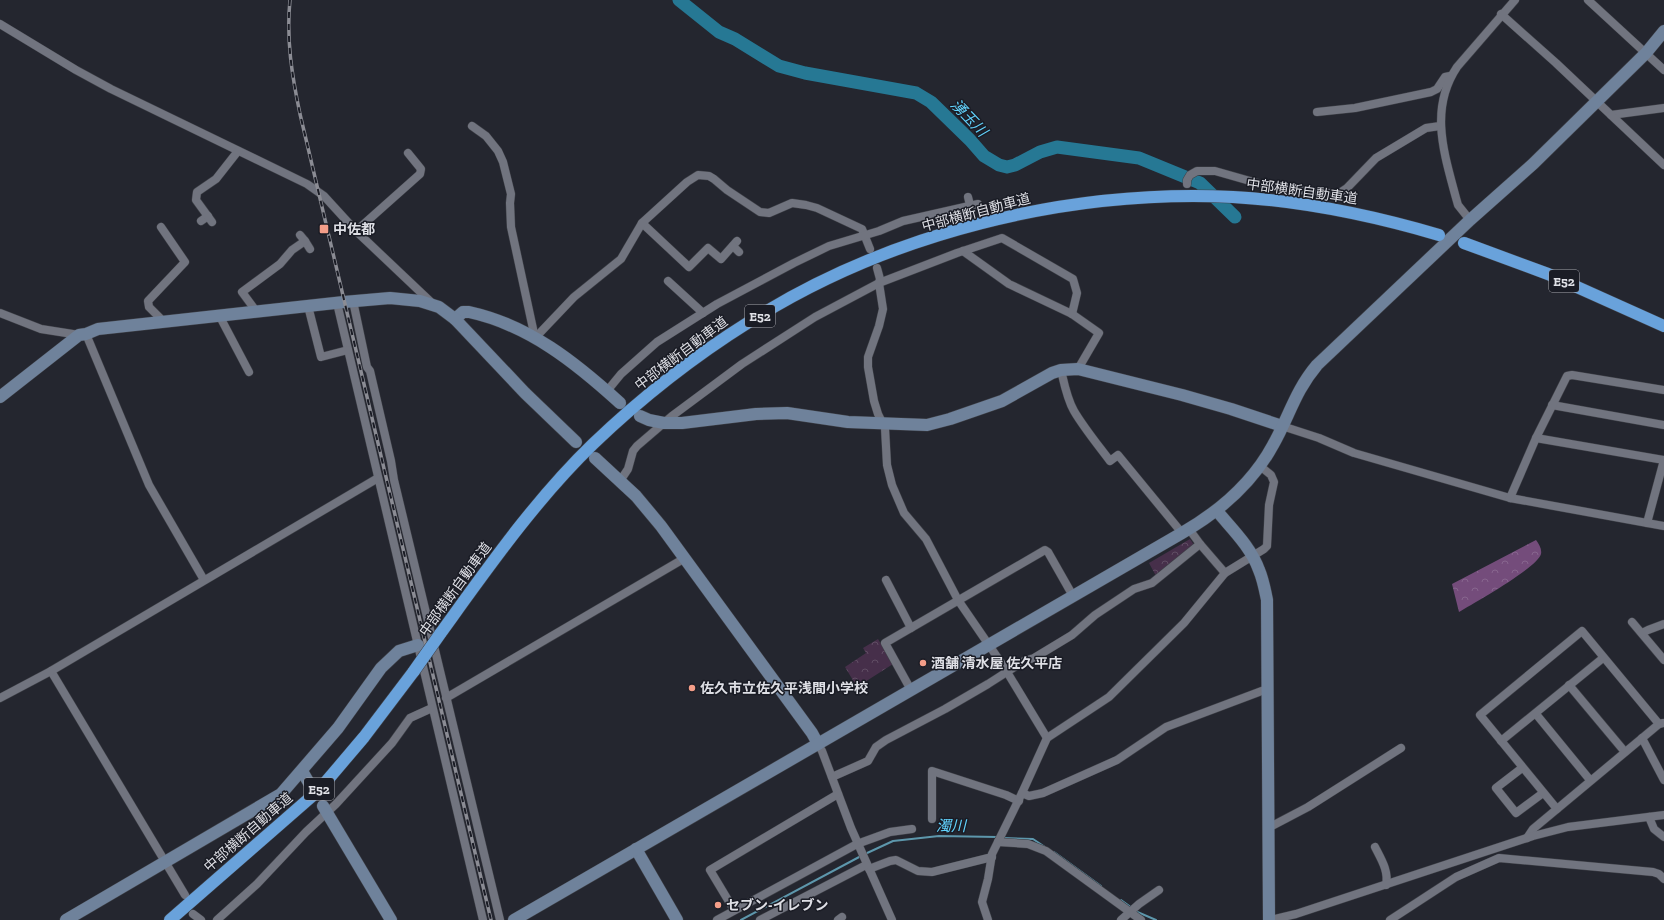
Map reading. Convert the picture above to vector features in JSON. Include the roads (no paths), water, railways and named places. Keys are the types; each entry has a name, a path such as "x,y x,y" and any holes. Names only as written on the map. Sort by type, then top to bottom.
{"highway":[{"name":"中部横断自動車道","path":"170,920 206,890 318,790 360,742 414,671 513,535 592,445 685,366 751,320 864,263 933,237 1033,211 1075,204 1119,199 1193,196 1284,202 1356,213 1439,234"},
{"name":"E52","path":"1464,243 1548,274 1663,326"},
{"name":"中部横断自動車道","path":"178,920 206,890"}],"street":[{"path":"1470,220 1456,198 1441,138 1440,126 1443,100 1450,76 1465,56 1514,0"},
{"path":"1588,0 1664,70"},
{"path":"1501,14 1664,164"},
{"path":"0,24 111,90 307,184 324,196 356,231 434,305 455,319 525,393 576,442"},
{"path":"514,920 1186,531 1217,511 1237,493 1260,466 1274,444 1296,395 1307,377 1317,365 1470,220 1533,164 1646,53 1664,31"},
{"path":"1317,112 1355,108 1431,92 1436,89 1445,77 1450,76"},
{"path":"1611,115 1664,108"},
{"path":"472,126 486,136 498,151 503,162 511,194 511,227 535,338"},
{"path":"1188,180 1201,170 1215,171 1271,187 1338,194 1347,188 1376,158 1426,128 1440,126"},
{"path":"207,220 196,200 197,192 216,178 238,151"},
{"path":"356,231 420,174 420,169 408,153"},
{"path":"535,338 574,297 621,259 642,223 687,182 698,175 704,175 714,179 727,190 760,212 769,213 792,203 817,208 835,218 858,226 862,229 870,249"},
{"path":"607,391 621,374 646,351 703,313 766,277 846,240 890,227 903,221 972,202"},
{"path":"642,223 689,267 696,255 708,248 721,259 736,246"},
{"path":"161,227 185,262 148,301 149,307 163,320"},
{"path":"256,311 242,292 280,264 303,238 310,249"},
{"path":"620,481 628,469 633,452 637,446 664,423 742,364 815,317 879,283 963,251 1002,238 1009,242 1073,279 1077,293 1072,314"},
{"path":"963,251 1010,284 1072,314 1099,333 1078,369"},
{"path":"877,268 880,279 879,283 883,309 879,326 868,356 868,367 874,402 886,433 888,475 898,503 908,520 926,539 958,600 989,645 1047,738"},
{"path":"674,282 703,313"},
{"path":"0,397 82,334 98,329 163,320 390,298 404,299 434,305"},
{"path":"353,301 367,367 370,371 394,480 500,920"},
{"path":"336,303 483,920"},
{"path":"308,306 321,357 348,350"},
{"path":"455,319 462,312 466,311 477,313 515,328 535,338 558,351 620,403"},
{"path":"0,313 41,330 82,334"},
{"path":"219,315 249,372"},
{"path":"82,334 149,485 204,580"},
{"path":"640,416 649,420 664,423 682,423 773,413 799,414 848,422 927,425 950,419 1002,401 1043,377 1061,370 1078,369 1231,409 1319,438 1354,453 1510,498 1664,526"},
{"path":"1061,370 1066,392 1073,410 1110,461 1118,455 1225,573"},
{"path":"1510,498 1536,438 1567,376 1572,375 1664,390"},
{"path":"1552,404 1664,425"},
{"path":"1536,438 1664,460 1647,523"},
{"path":"595,458 649,511 749,645 812,733 822,751 858,846 892,920"},
{"path":"988,920 982,902 992,857 998,841 1047,738 1110,698 1184,623 1225,573 1267,546 1269,505 1274,482 1271,475 1260,466"},
{"path":"0,698 51,670 378,478"},
{"path":"1217,511 1239,536 1253,556 1260,571 1267,600 1270,920 1296,914 1527,838 1568,827 1664,815"},
{"path":"832,777 868,761 876,747 886,740 945,709 1006,672 1072,636 1095,615 1134,589 1152,583 1200,544"},
{"path":"912,690 885,644 958,600 1045,550 1048,552 1073,596"},
{"path":"446,698 685,558"},
{"path":"886,580 911,628"},
{"path":"1632,622 1664,660"},
{"path":"1642,634 1664,624"},
{"path":"1527,838 1533,829 1557,809 1590,780 1662,723 1603,658 1582,631 1480,715 1557,809"},
{"path":"66,920 281,794 338,728 381,668 398,651 418,645"},
{"path":"1501,741 1603,658"},
{"path":"51,670 185,895"},
{"path":"1569,685 1625,752"},
{"path":"932,819 932,771 1006,795 1020,797 1043,793 1117,760 1166,727 1267,689"},
{"path":"217,920 257,884 325,809 376,762 410,718 432,708"},
{"path":"1536,714 1590,780"},
{"path":"1642,738 1664,780"},
{"path":"1268,828 1308,807 1401,748"},
{"path":"1522,768 1496,788 1516,813 1543,793"},
{"path":"302,771 309,783"},
{"path":"734,910 710,870 838,794"},
{"path":"325,809 391,920"},
{"path":"1649,817 1654,829 1664,837"},
{"path":"717,920 858,846 890,832 912,828"},
{"path":"998,841 1028,844 1046,851 1141,920"},
{"path":"1375,847 1385,868 1387,879 1386,885"},
{"path":"636,849 677,920"},
{"path":"1496,849 1500,858"},
{"path":"760,920 774,917 866,864 896,860 918,871 932,872 992,857"},
{"path":"1390,920 1456,877 1500,858 1654,872 1664,879"},
{"path":"1121,920 1130,911 1159,890"},
{"path":"193,914 201,920"}],"waterway":[{"name":"湧玉川","path":"679,0 719,32 735,39 779,66 805,73 916,93 931,102 970,140 984,156 999,165 1007,167 1015,165 1040,152 1057,147 1139,158 1200,183 1235,217"},
{"name":"濁川","path":"865,854 893,841 939,836 998,837"},
{"name":"濁川","path":"1002,838 1033,839 1045,847"},
{"name":"濁川","path":"1054,852 1101,886"},
{"name":"濁川","path":"741,920 861,856"},
{"name":"濁川","path":"1121,900 1132,908"},
{"name":"濁川","path":"1135,911 1156,920"}],"railway":[{"path":"290,0 290,57 300,114 491,920"}],"place":[{"name":"中佐都","path":"324,229"},
{"name":"酒舗 清水屋 佐久平店","path":"923,663"},
{"name":"佐久市立佐久平浅間小学校","path":"692,688"},
{"name":"セブン-イレブン","path":"718,905"}]}
